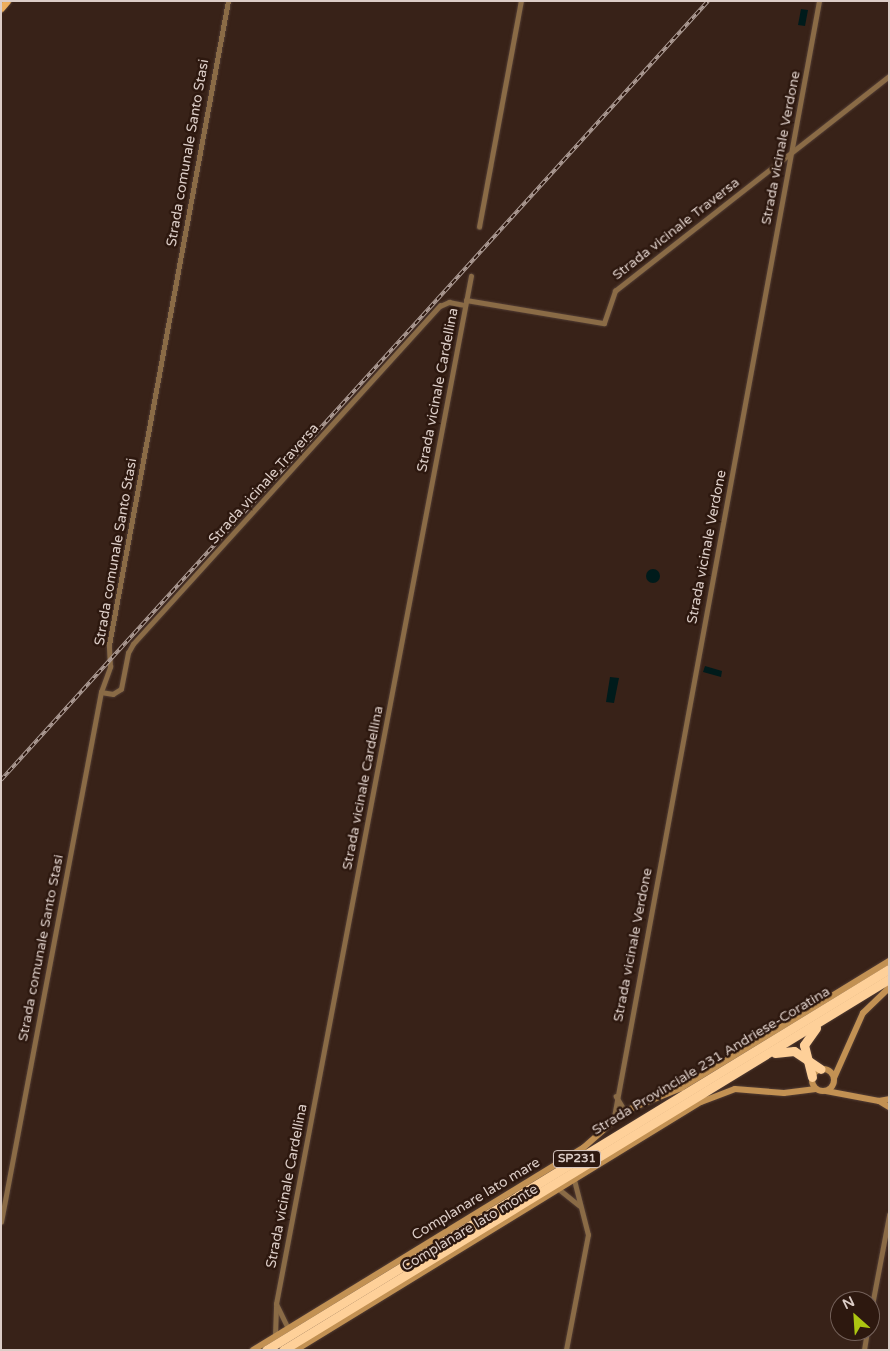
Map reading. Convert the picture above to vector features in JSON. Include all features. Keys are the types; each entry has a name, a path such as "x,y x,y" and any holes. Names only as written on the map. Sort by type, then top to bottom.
{"highway":[{"name":"Strada Provinciale 231 Andriese-Coratina","path":"266,1350 889,969"},
{"name":"Strada Provinciale 231 Andriese-Coratina","path":"283,1350 889,979"},
{"path":"812,1078 805,1058 804,1046 809,1034 859,997"},
{"path":"724,1080 782,1050 794,1051 824,1069"}],"main road":[{"path":"1,8 7,1"}],"street":[{"name":"Strada comunale Santo Stasi","path":"1,1222 100,692 110,667 109,645 228,1"},
{"path":"479,227 521,1"},
{"name":"Strada vicinale Verdone","path":"614,1117 616,1096 820,1"},
{"name":"Strada vicinale Traversa","path":"100,692 113,694 121,689 128,653 133,644 440,306 449,302 465,302 604,323 615,291 889,76"},
{"name":"Strada vicinale Cardellina","path":"275,1336 276,1304 471,276"},
{"name":"Complanare lato mare","path":"253,1350 583,1148 614,1117 626,1110 681,1088 889,962"},
{"path":"826,1091 834,1079 865,1010 889,988"},
{"path":"797,1091 824,1069 841,1063"},
{"path":"824,1069 848,1095"},
{"path":"812,1078 816,1089"},
{"name":"Complanare lato monte","path":"296,1350 701,1102 722,1092 741,1089 784,1093 816,1089 879,1101"},
{"path":"616,1096 626,1110"},
{"path":"879,1101 889,1099"},
{"path":"879,1101 889,1106"},
{"path":"566,1350 588,1235 574,1180"},
{"path":"559,1189 579,1204"},
{"path":"875,1291 889,1215"},
{"path":"276,1304 288,1328"}],"water":[{"path":"801,9 808,10 805,26 798,25"},
{"path":"653,569 658,571 660,576 658,581 653,583 648,581 646,576 648,571"},
{"path":"705,666 722,671 721,677 703,672"},
{"path":"610,677 619,678 614,703 606,702"}],"railway":[{"path":"1,780 708,1"}]}
